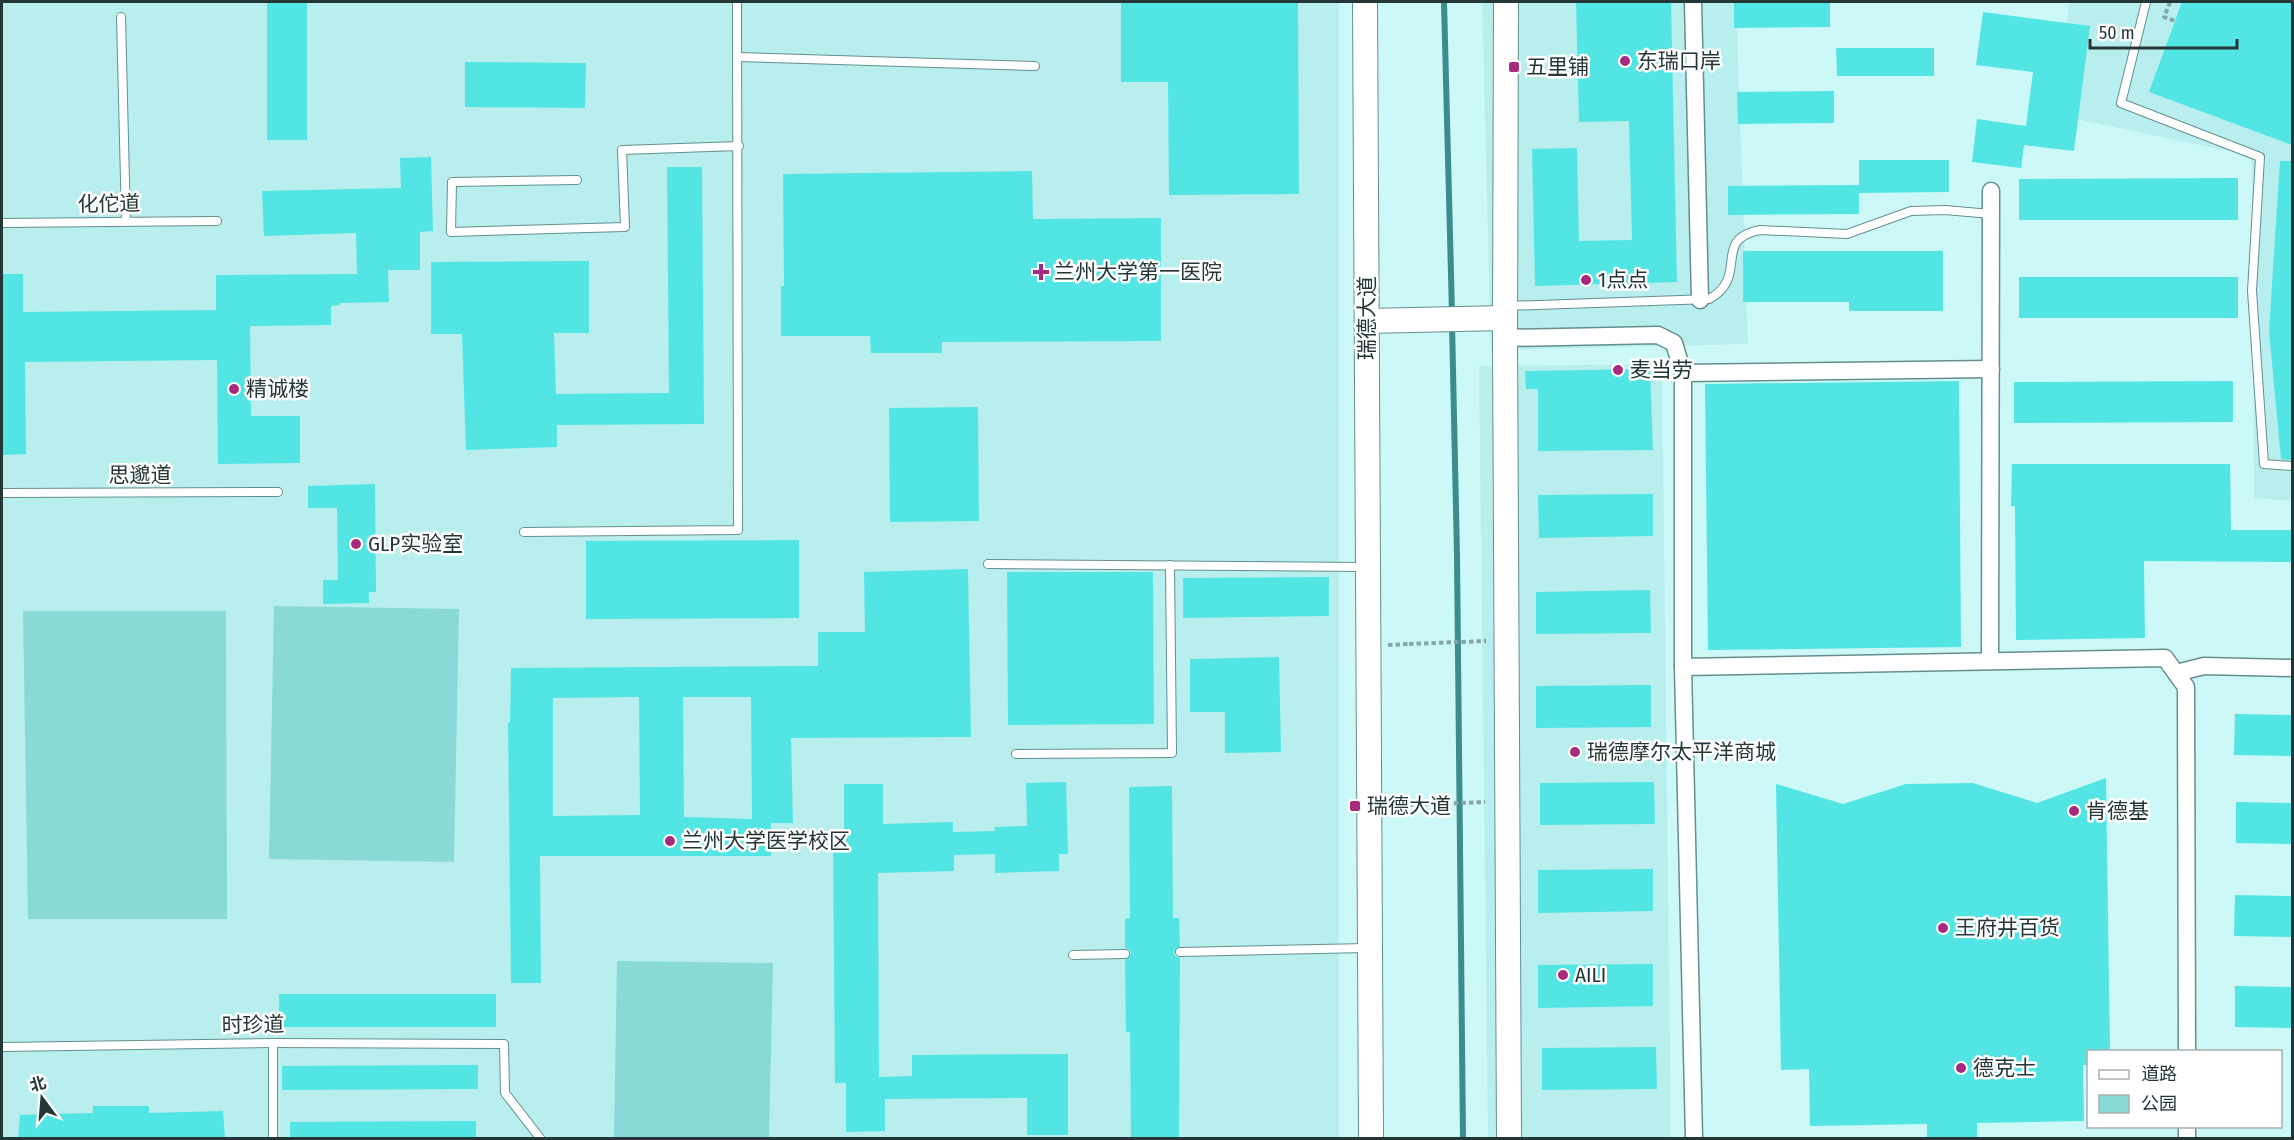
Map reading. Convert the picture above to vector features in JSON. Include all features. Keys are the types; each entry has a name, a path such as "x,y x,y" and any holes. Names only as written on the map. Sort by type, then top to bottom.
{"street":[{"name":"瑞德大道","path":"1365,2 1371,1138"},
{"path":"1506,2 1505,320 1509,1138"},
{"path":"1693,2 1700,300"},
{"path":"1990,661 1991,191"},
{"path":"1367,321 1479,318 1658,336 1674,343 1683,373 1683,667 1694,1138"},
{"path":"1683,373 1991,369"},
{"path":"1683,667 2165,658 2186,687 2187,1050"},
{"path":"2176,674 2204,666 2292,668"}],"lane":[{"path":"524,532 738,530 737,2"},
{"path":"2145,2 2121,103 2260,157 2252,291 2264,464 2292,466"},
{"path":"121,17 126,222"},
{"path":"738,57 1035,66"},
{"path":"577,180 452,182 451,232 624,227 622,150 739,146"},
{"path":"1505,320 1709,299 1725,288 1731,270 1732,250 1736,242 1751,232 1760,230 1847,234 1911,212 1945,210 1991,214"},
{"name":"化佗道","path":"2,223 217,221"},
{"name":"思邈道","path":"2,493 278,492"},
{"path":"988,564 1369,567"},
{"path":"1016,754 1172,753 1170,566"},
{"path":"1180,952 1370,948"},
{"path":"1073,955 1125,954"},
{"path":"273,1043 273,1138"},
{"name":"时珍道","path":"2,1047 273,1043 504,1044 505,1093 540,1138"}],"path":[{"path":"2170,2 2164,17 2175,21"},
{"path":"1409,644 1486,641"},
{"path":"1409,805 1485,802"}],"shaded area":[{"name":"兰州大学医学校区","path":"2,2 1339,2 1339,1138 2,1138"},
{"path":"1482,2 1736,2 1748,344 1491,350"},
{"path":"2069,2 2292,2 2292,501 2254,498 2252,156 2057,115"},
{"name":"瑞德摩尔太平洋商城","path":"1662,364 1671,1138 1488,1138 1479,366"}],"green space":[{"path":"274,606 459,609 454,862 269,859"},
{"path":"23,611 226,611 227,919 28,919"},
{"path":"617,961 773,963 769,1138 614,1138"}],"building":[{"path":"267,2 307,2 307,140 267,140"},
{"path":"1121,2 1298,2 1299,194 1169,195 1168,82 1121,82"},
{"path":"1576,2 1671,2 1677,282 1535,286 1532,149 1577,148 1579,241 1632,240 1629,121 1579,122"},
{"path":"1734,2 1830,2 1830,27 1734,28"},
{"path":"2182,2 2292,2 2292,145 2149,92"},
{"path":"1983,12 2090,26 2074,151 2024,145 2021,168 1972,162 1977,119 2026,126 2033,72 1976,65"},
{"path":"1836,48 1934,48 1934,76 1837,76"},
{"path":"465,62 586,63 585,108 465,107"},
{"path":"1834,91 1834,123 1738,124 1737,92"},
{"name":"精诚楼","path":"431,157 433,231 420,232 420,270 388,270 389,302 340,303 340,305 331,306 331,325 250,326 251,416 300,416 300,463 218,464 217,360 25,362 26,454 2,455 2,274 23,274 23,312 216,310 216,275 357,274 356,233 264,236 262,191 401,188 400,158"},
{"path":"1859,160 1949,160 1949,192 1859,193 1859,214 1728,215 1728,186 1859,185"},
{"path":"2280,161 2292,161 2292,460 2281,459 2269,331"},
{"path":"667,167 702,167 704,424 557,425 557,447 466,450 462,334 431,334 431,262 589,261 589,333 554,333 556,394 669,393"},
{"path":"1032,171 1033,219 1161,218 1161,341 942,342 942,353 871,353 870,336 781,336 781,286 784,286 783,174"},
{"path":"2238,178 2238,220 2019,220 2019,179"},
{"path":"1743,251 1943,251 1943,311 1849,311 1849,302 1743,302"},
{"path":"2019,277 2238,277 2238,318 2019,318"},
{"path":"1650,369 1653,450 1538,451 1538,389 1526,389 1525,371"},
{"path":"1959,381 1961,647 1708,650 1705,384"},
{"path":"2233,381 2233,422 2014,423 2014,382"},
{"path":"978,407 979,521 890,522 889,408"},
{"path":"2012,464 2230,464 2231,530 2292,530 2292,562 2144,561 2145,638 2016,640 2015,506 2011,506"},
{"name":"GLP实验室","path":"375,484 376,592 369,592 369,603 323,604 323,580 338,580 337,508 308,508 308,486"},
{"path":"1653,494 1653,536 1539,538 1538,495"},
{"path":"799,540 799,618 586,619 586,541"},
{"path":"968,569 971,737 791,738 793,823 771,823 771,856 540,856 541,983 511,983 508,723 510,723 511,668 818,666 818,632 865,632 864,572","holes":["639,697 640,815 553,816 553,698","683,697 751,697 752,819 684,817"]},
{"path":"1007,572 1153,572 1154,724 1008,725"},
{"path":"1329,577 1329,616 1183,618 1183,578"},
{"path":"1650,590 1651,633 1536,634 1536,592"},
{"path":"1279,657 1281,752 1225,753 1225,712 1190,712 1190,659"},
{"path":"1651,685 1651,727 1536,728 1536,686"},
{"path":"2235,714 2292,715 2292,756 2234,755"},
{"name":"王府井百货","path":"2106,778 2110,1050 2087,1050 2087,1065 2083,1065 2084,1121 1977,1123 1977,1138 1927,1138 1927,1124 1810,1126 1809,1069 1781,1070 1776,784 1843,804 1906,784 1973,783 2037,803"},
{"path":"1066,782 1068,854 1059,854 1059,871 995,873 995,854 954,855 954,871 878,873 879,1077 912,1076 912,1055 1068,1054 1068,1135 1027,1135 1027,1098 885,1099 885,1131 846,1132 846,1083 835,1083 833,835 844,835 844,784 883,784 883,824 953,822 953,832 995,831 994,827 1027,826 1026,783"},
{"path":"1654,782 1655,824 1540,825 1540,783"},
{"path":"1172,786 1173,918 1179,918 1180,946 1174,952 1175,956 1180,958 1179,1138 1131,1138 1130,1032 1126,1032 1125,960 1131,954 1130,950 1125,948 1125,919 1130,918 1129,787"},
{"path":"2236,802 2292,803 2292,844 2236,843"},
{"path":"1653,869 1653,911 1538,913 1538,870"},
{"path":"2235,895 2292,896 2292,937 2234,936"},
{"path":"1653,964 1653,1006 1538,1008 1538,965"},
{"path":"2235,986 2292,987 2292,1028 2235,1027"},
{"path":"279,994 496,994 496,1027 279,1027"},
{"path":"1656,1047 1657,1089 1542,1090 1542,1048"},
{"path":"478,1065 478,1089 282,1090 282,1066"},
{"path":"93,1106 149,1106 149,1113 223,1111 225,1138 18,1138 20,1115 93,1113"},
{"path":"476,1121 476,1138 290,1138 290,1122"}],"waterway":[{"path":"1444,2 1452,313"},
{"path":"1452,323 1457,556 1463,1138"}],"place":[{"name":"东瑞口岸","path":"1625,61"},
{"name":"五里铺","path":"1514,67"},
{"name":"兰州大学第一医院","path":"1041,272"},
{"name":"1点点","path":"1586,280"},
{"name":"麦当劳","path":"1618,370"},
{"name":"精诚楼","path":"234,389"},
{"name":"GLP实验室","path":"356,544"},
{"name":"瑞德摩尔太平洋商城","path":"1575,752"},
{"name":"瑞德大道","path":"1355,806"},
{"name":"肯德基","path":"2074,811"},
{"name":"兰州大学医学校区","path":"670,841"},
{"name":"王府井百货","path":"1943,928"},
{"name":"AILI","path":"1563,975"},
{"name":"德克士","path":"1961,1068"}]}
